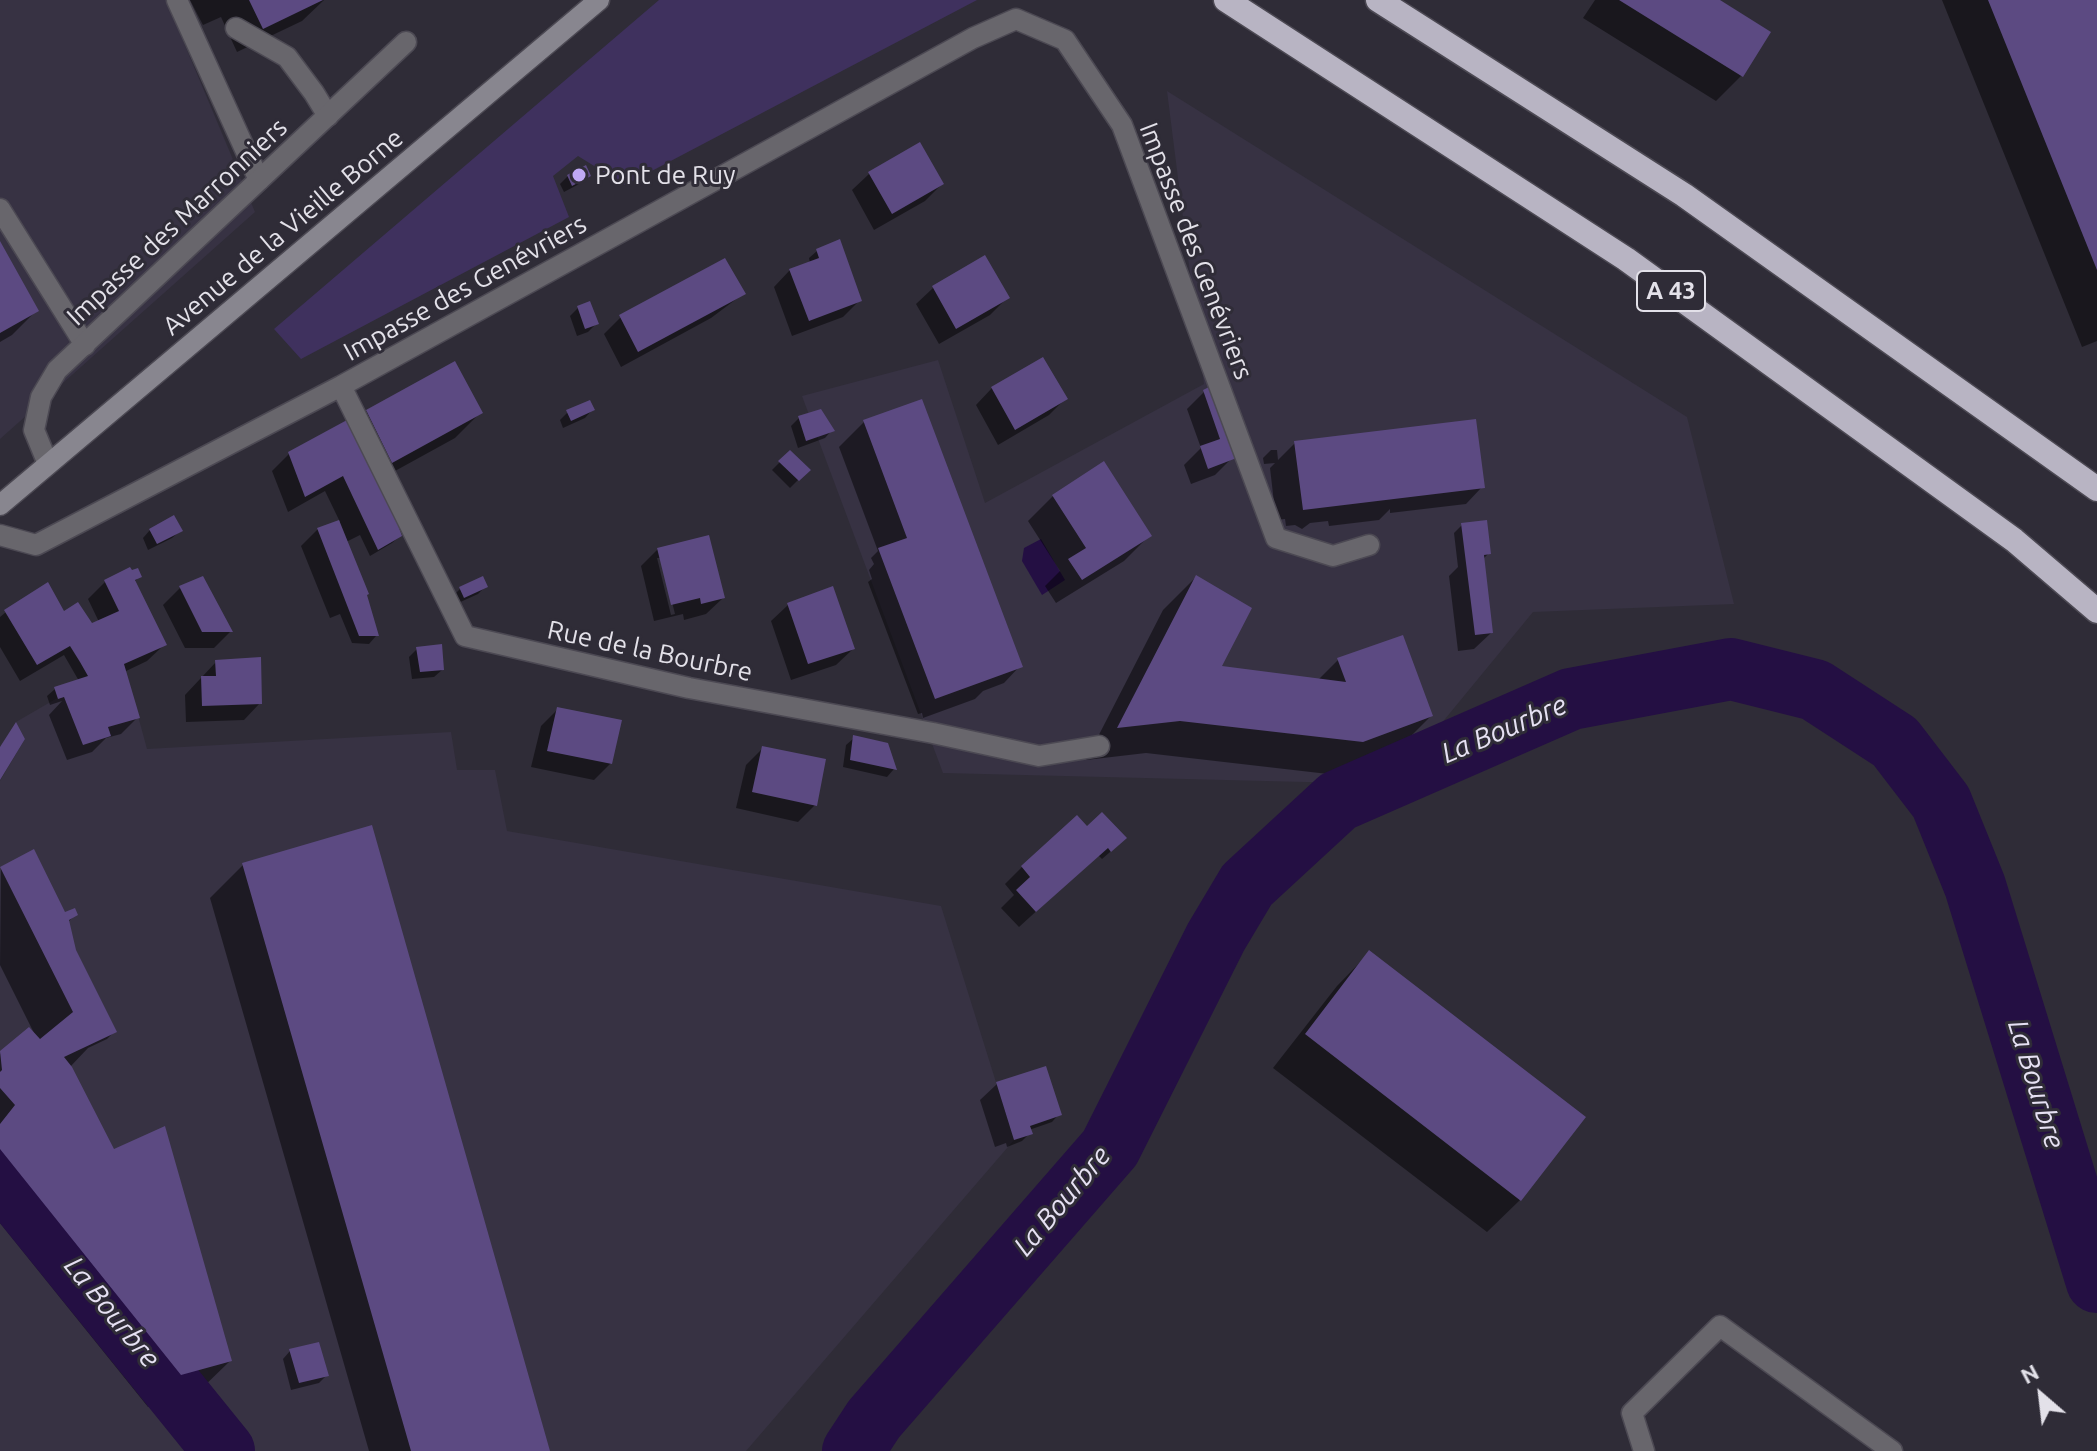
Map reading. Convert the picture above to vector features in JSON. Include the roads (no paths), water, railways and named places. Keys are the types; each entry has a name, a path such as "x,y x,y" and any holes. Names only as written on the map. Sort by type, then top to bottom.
{"highway":[{"name":"A 43","path":"1226,0 1626,259 2014,540 2097,611"},
{"path":"1378,0 1684,195 2097,489"}],"main road":[{"name":"Avenue de la Vieille Borne","path":"0,505 599,0"}],"street":[{"path":"177,0 259,180"},
{"name":"Impasse des Genévriers","path":"0,535 36,545 341,386 973,38 1016,19 1065,40 1122,125 1276,538 1333,556 1369,545"},
{"path":"236,28 287,57 328,116"},
{"name":"Impasse des Marronniers","path":"48,464 34,430 41,397 57,370 406,42"},
{"path":"0,209 85,345"},
{"name":"Rue de la Bourbre","path":"341,386 465,636 689,688 1039,756 1099,746"},
{"path":"1644,1451 1632,1413 1720,1326 1892,1451"}],"waterway":[{"name":"La Bourbre","path":"853,1451 874,1419 1110,1148 1216,937 1247,885 1338,801 1571,699 1731,669 1815,690 1895,742 1941,802 1975,886 2097,1282"},
{"name":"La Bourbre","path":"0,1174 224,1451"}],"place":[{"name":"Pont de Ruy","path":"579,175"}]}
